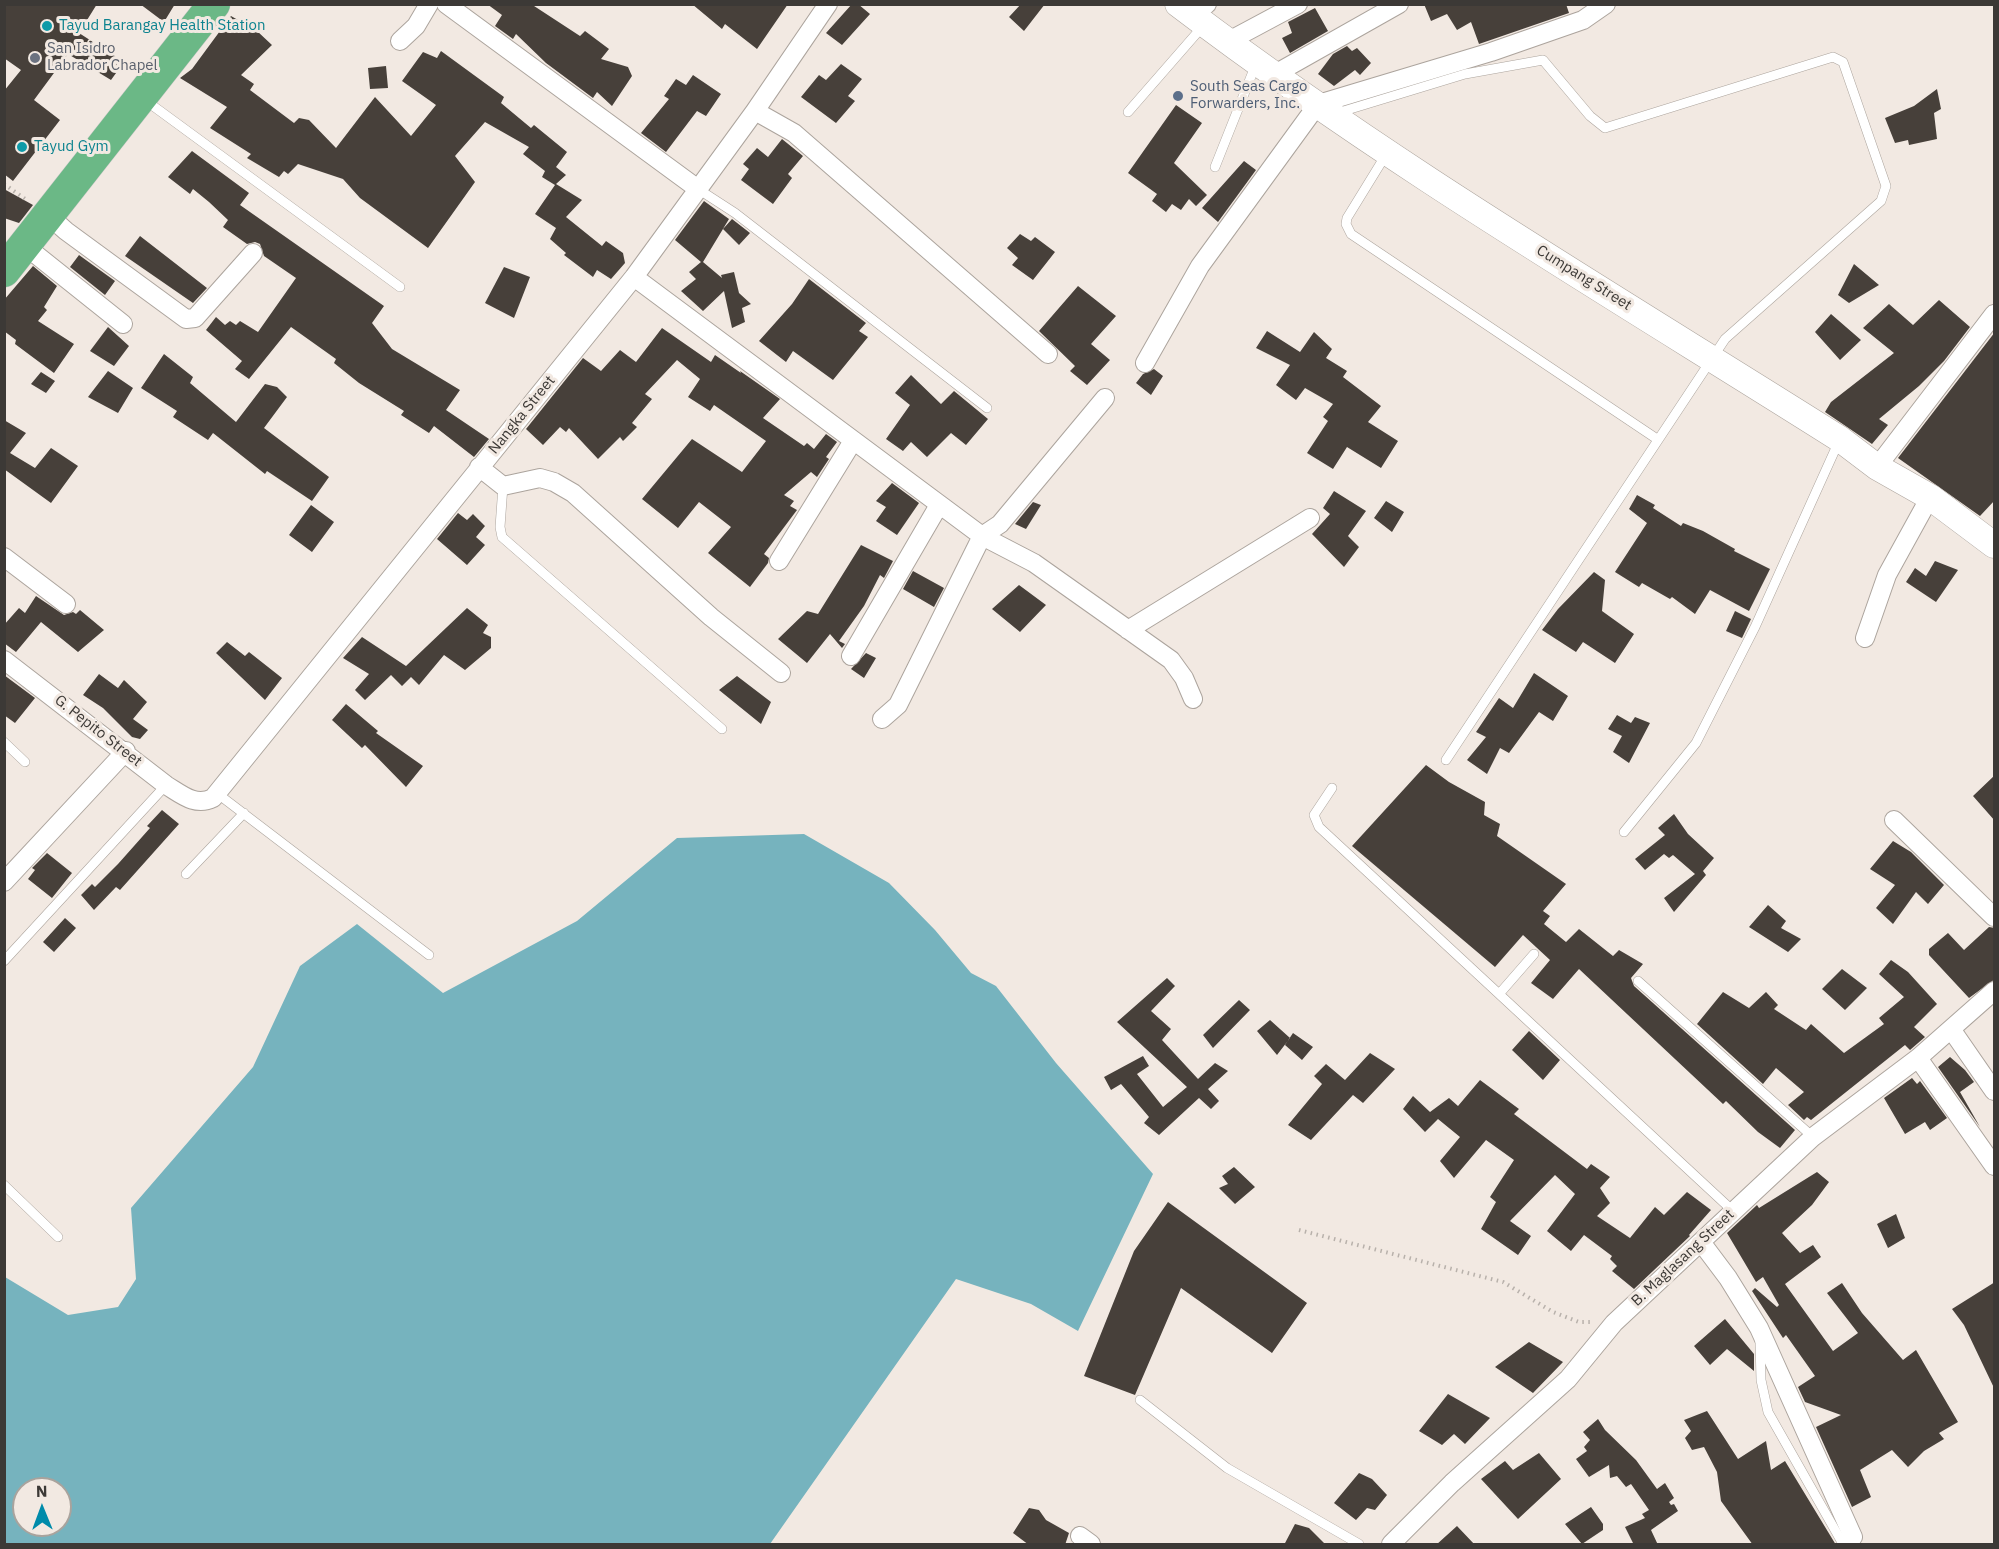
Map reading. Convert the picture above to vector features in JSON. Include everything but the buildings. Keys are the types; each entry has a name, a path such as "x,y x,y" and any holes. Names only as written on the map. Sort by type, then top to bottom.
{"highway":[{"path":"4,271 214,4"}],"street":[{"path":"400,41 416,26 429,4"},
{"path":"446,4 698,189"},
{"name":"Nangka Street","path":"218,794 634,277 755,111 828,4"},
{"path":"1227,42 1299,4"},
{"path":"1266,68 1399,4"},
{"path":"1144,363 1200,266 1325,109 1583,20 1606,4"},
{"name":"Cumpang Street","path":"1195,12 1227,42 1387,153 1840,439 1877,466 1930,497 1995,545"},
{"path":"755,111 795,134 1048,354"},
{"path":"48,214 84,245 186,318 195,318 253,253"},
{"path":"24,245 123,324"},
{"path":"634,277 982,536 1034,563 1171,660 1184,678 1193,699"},
{"path":"1877,466 1995,314"},
{"path":"882,719 898,705 982,536 1000,524 1105,398"},
{"path":"779,561 853,441"},
{"path":"479,467 503,486 540,478 554,482 573,493 711,617 781,673"},
{"path":"1865,638 1887,575 1930,497"},
{"path":"851,656 939,505"},
{"path":"1128,630 1310,518"},
{"path":"4,557 66,604"},
{"name":"G. Pepito Street","path":"4,660 126,751 166,785 193,801 207,801 218,794"},
{"path":"4,882 126,751"},
{"path":"1894,820 1995,917"},
{"name":"B. Maglasang Street","path":"1391,1545 1452,1483 1568,1379 1614,1323 1813,1137 1918,1058 1995,991"},
{"path":"1951,1029 1995,1091"},
{"path":"1918,1058 1995,1166"},
{"path":"1701,1242 1728,1278 1759,1328 1848,1541"}],"lane":[{"path":"1128,112 1195,12"},
{"path":"1325,109 1465,74 1543,60 1590,116 1605,128 1833,57 1840,59 1886,186 1884,197 1725,339 1446,760"},
{"path":"1215,167 1250,73 1266,68"},
{"path":"140,97 400,287"},
{"path":"1387,153 1347,218 1346,224 1351,234 1657,439"},
{"path":"698,189 735,213 987,408"},
{"path":"1624,832 1696,743 1755,627 1840,439"},
{"path":"503,486 500,527 502,537 722,729"},
{"path":"4,742 25,762"},
{"path":"4,961 166,785"},
{"path":"1332,788 1314,815 1316,824 1733,1211"},
{"path":"218,794 429,955"},
{"path":"186,874 244,813"},
{"path":"1500,993 1534,954"},
{"path":"1638,981 1813,1137"},
{"path":"4,1185 58,1237"},
{"path":"1759,1328 1761,1380 1768,1412 1848,1541"},
{"path":"1140,1400 1227,1468 1359,1545"}],"path":[{"path":"1299,1230 1503,1282 1553,1312 1579,1322 1614,1323"}],"water":[{"path":"804,834 889,883 935,930 971,973 996,986 1056,1063 1153,1174 1078,1331 1031,1304 956,1279 770,1544 5,1544 5,1277 68,1315 118,1307 136,1279 131,1208 253,1067 300,966 357,924 443,993 577,921 677,838"}],"place":[{"name":"Tayud Barangay Health Station","path":"47,26"},
{"name":"San Isidro Labrador Chapel","path":"35,58"},
{"name":"South Seas Cargo Forwarders, Inc.","path":"1178,96"},
{"name":"Tayud Gym","path":"22,147"}]}
